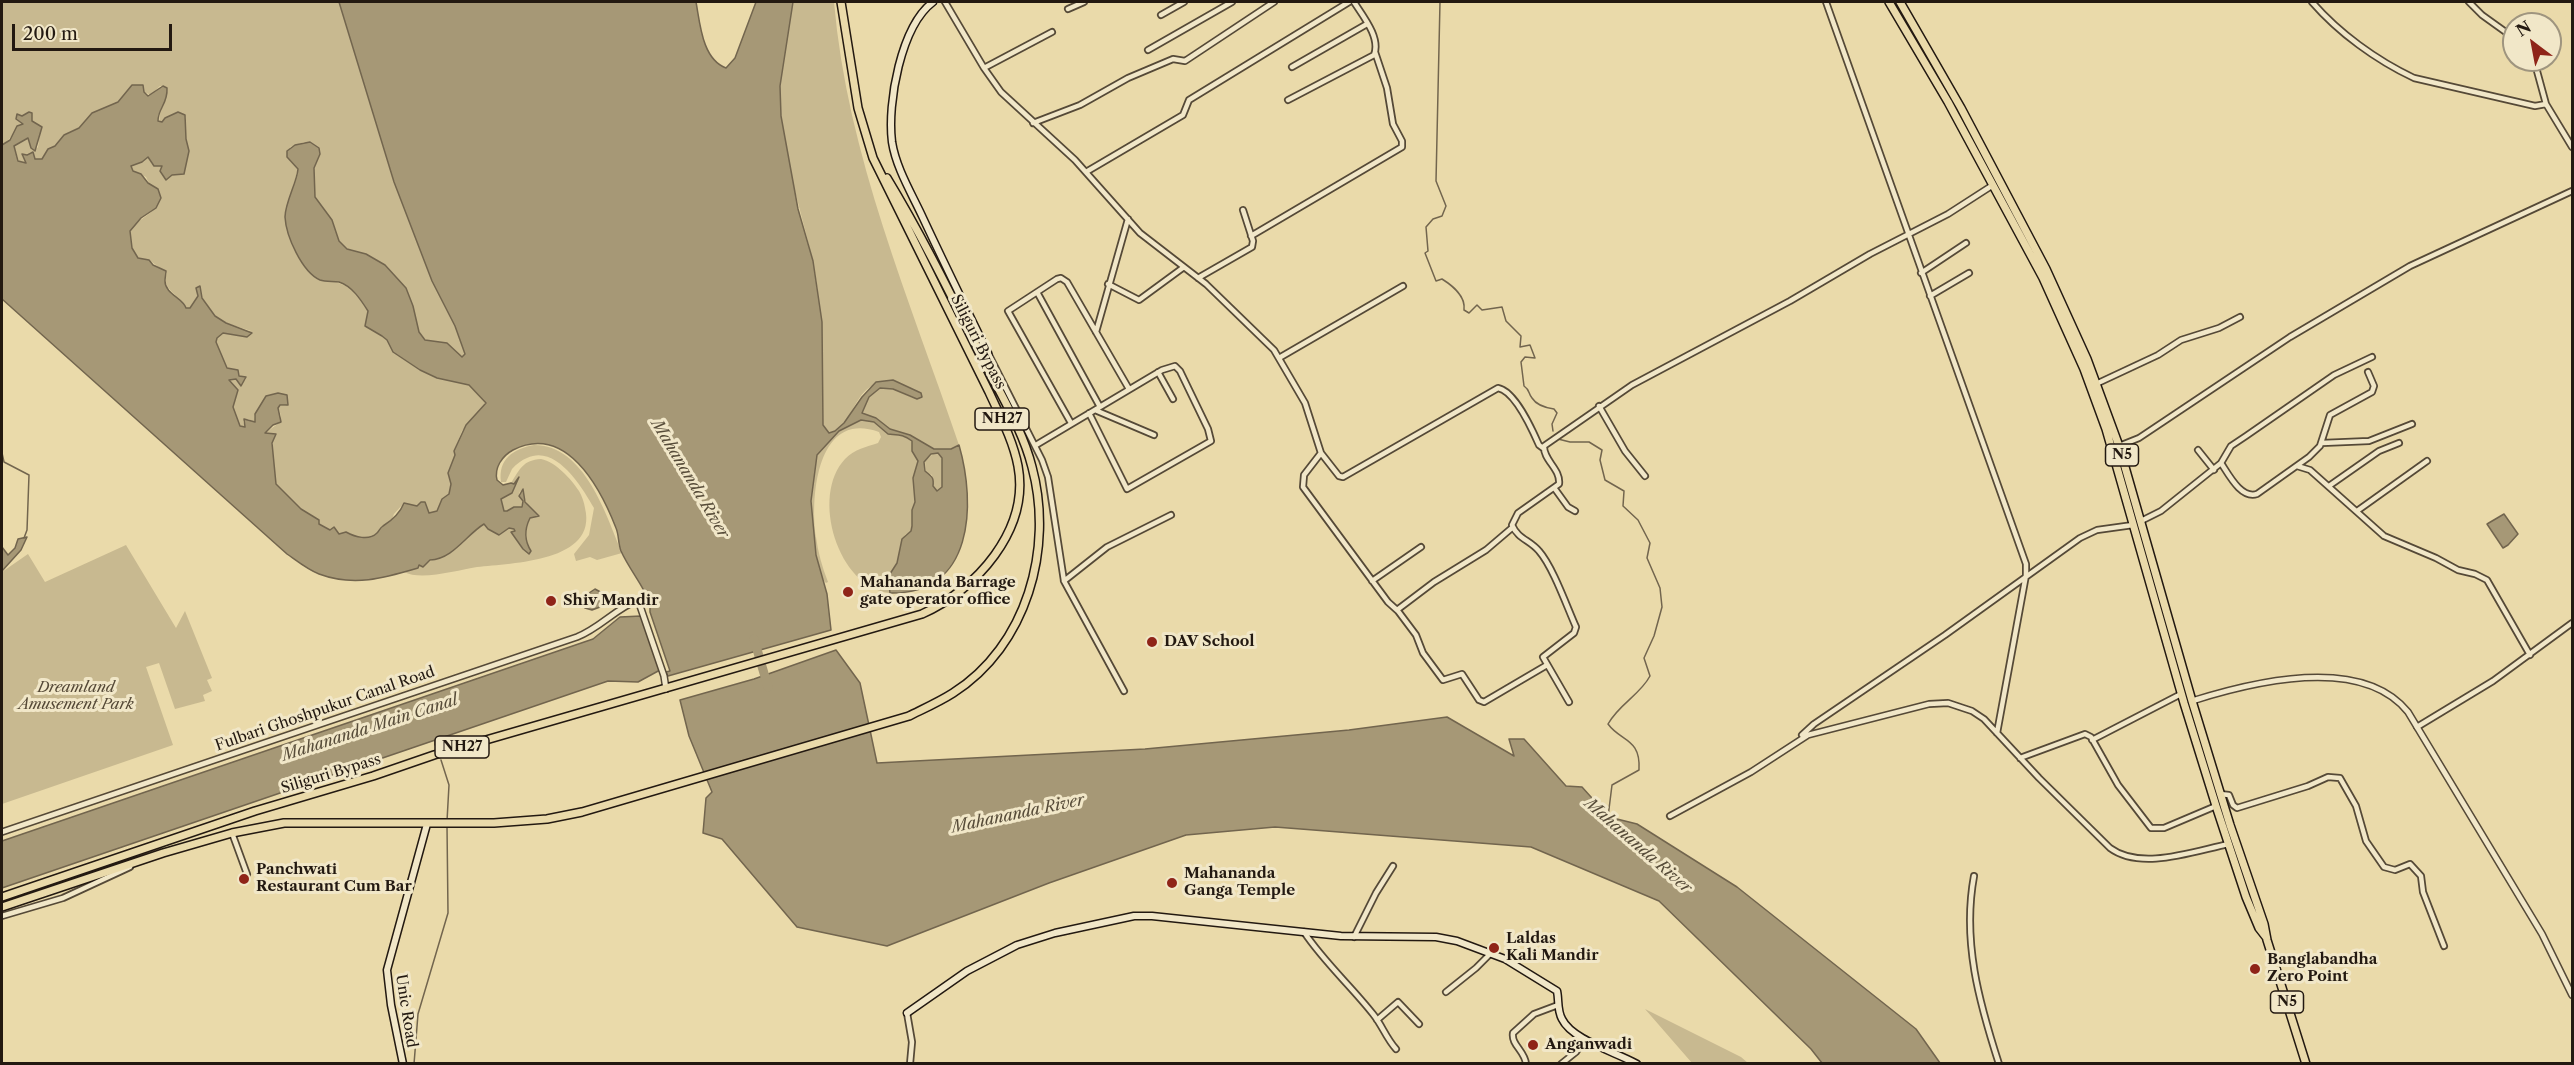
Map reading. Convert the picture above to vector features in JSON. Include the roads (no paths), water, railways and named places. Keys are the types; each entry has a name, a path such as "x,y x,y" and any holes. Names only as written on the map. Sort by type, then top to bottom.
{"highway":[{"name":"Siliguri Bypass","path":"2,897 255,811 434,755 922,614 939,606 974,580 1003,543 1015,517 1019,492 1018,466 1005,425 873,158 853,85 841,2"},
{"name":"N5","path":"1889,2 1948,102 1993,185 2050,293 2084,369 2106,429 2171,644 2216,806 2227,826 2258,904 2306,1064"},
{"name":"N5","path":"1900,2 1961,108 2046,269 2096,384 2119,446 2141,519 2181,694 2188,702 2220,794 2229,844 2254,916 2267,940"},
{"name":"NH27","path":"431,824 458,825 547,819 656,791 909,716 954,692 1000,650 1028,593 1041,539 1038,499 1032,465 988,370 907,211 884,172 863,123"},
{"path":"2133,522 2141,519"},
{"path":"2,907 232,833 284,823 431,824"}],"main road":[{"path":"933,2 923,12 901,56 892,121 892,142 914,199 988,353 990,366 988,370"},
{"name":"Unic Road","path":"403,1064 391,1005 387,970 431,824"},
{"path":"907,1013 967,971 1017,945 1115,918 1152,916 1354,936 1424,935 1457,941 1514,963 1557,991 1558,1005 1564,1023 1585,1039 1637,1064"}],"street":[{"path":"945,2 984,68 1002,93 1086,172 1140,233 1198,278 1271,346 1305,403 1322,453 1337,475 1343,477 1498,388 1508,393 1522,411 1560,479 1555,489 1518,513 1512,522 1522,539 1538,549 1544,558 1576,627 1574,633 1544,655 1543,659 1569,702"},
{"path":"1068,9 1084,2"},
{"path":"1161,15 1184,2"},
{"path":"1148,50 1232,2"},
{"path":"1033,123 1080,105 1128,78 1173,59 1185,61 1274,2"},
{"path":"1086,172 1184,113 1189,100 1351,2 1373,35 1375,52 1387,88 1393,124 1402,147 1251,236"},
{"path":"1826,2 2026,564 2026,575 1997,733"},
{"path":"2312,2 2328,19 2358,43 2414,78 2535,106 2546,104"},
{"path":"2469,2 2502,29"},
{"path":"1292,67 1367,24"},
{"path":"984,68 1052,32"},
{"path":"1288,100 1354,68 1372,58 1375,52"},
{"path":"2537,72 2546,104 2572,147"},
{"path":"1543,448 1599,406 1632,385 1790,302 1869,254 1908,235 1993,185"},
{"path":"2119,446 2139,438 2290,337 2410,266 2572,191"},
{"path":"1198,278 1252,247 1243,210"},
{"path":"1096,332 1128,219"},
{"path":"1921,273 1966,243"},
{"path":"1108,284 1139,300 1184,267"},
{"path":"1930,296 1969,273"},
{"path":"1071,423 1008,311 1057,279 1065,279 1129,389"},
{"path":"1279,358 1403,286"},
{"path":"1037,292 1100,407"},
{"path":"2096,384 2158,355 2181,340 2219,328 2240,316"},
{"path":"988,353 1036,445 1048,477 1064,581 1124,691"},
{"path":"2141,519 2161,511 2214,470 2231,446 2334,375 2372,357"},
{"path":"1036,445 1071,423 1170,366 1178,368 1211,438 1209,444 1128,489 1089,413"},
{"path":"1158,372 1173,399"},
{"path":"2221,463 2244,493 2251,495 2297,466 2322,443 2325,423 2330,415 2373,390 2374,386 2368,372"},
{"path":"1599,406 1625,451 1645,476"},
{"path":"1095,410 1154,435"},
{"path":"2322,443 2369,441 2412,424"},
{"path":"2329,486 2379,452 2399,443"},
{"path":"2198,450 2214,470"},
{"path":"1322,453 1304,475 1301,485 1389,604 1397,610 1418,637 1423,653 1443,680 1462,674 1481,702 1487,701 1547,665"},
{"path":"2357,511 2427,461"},
{"path":"2297,466 2310,470 2390,539 2487,580 2530,655"},
{"path":"1555,489 1575,511"},
{"path":"1064,581 1107,547 1171,515"},
{"path":"1796,742 1814,724 1945,635 2026,575 2091,531 2133,522"},
{"path":"1397,610 1434,582 1490,547 1513,527"},
{"path":"1372,581 1421,547"},
{"name":"Fulbari Ghoshpukur Canal Road","path":"2,832 577,637 592,630 620,608 638,600 668,688"},
{"path":"2417,727 2493,681 2572,623"},
{"path":"2188,702 2264,682 2330,679 2365,684 2386,692 2404,706 2417,727 2541,934 2572,995"},
{"path":"2092,740 2181,694"},
{"path":"1670,816 1751,772 1796,742 1822,729 1939,702 1972,711 1984,719 2019,758 2110,848 2120,855 2148,859 2229,844"},
{"path":"2019,758 2085,734 2092,740 2118,785 2151,828 2164,828 2216,806"},
{"path":"2220,794 2229,795 2233,805 2237,808 2308,786 2328,777 2340,778 2356,806 2366,841 2384,867 2395,870 2410,864 2419,872 2428,906 2444,946"},
{"path":"232,833 248,874"},
{"path":"2,916 63,898 141,861"},
{"path":"1354,936 1393,866"},
{"path":"1974,876 1969,919 1972,964 1984,1016 1999,1064"},
{"path":"1304,932 1377,1020 1385,1037 1396,1049"},
{"path":"1446,992 1491,953"},
{"path":"1377,1020 1398,1002 1419,1024"},
{"path":"1526,1064 1524,1056 1513,1040 1513,1033 1538,1012 1558,1005"},
{"path":"907,1013 912,1042 910,1064"},
{"path":"1561,1064 1573,1055 1585,1039"}],"water":[{"path":"339,2 696,2 707,49 718,63 726,68 735,58 756,2 793,2 780,86 781,116 798,209 813,261 822,322 823,425 829,433 835,431 876,382 893,380 921,393 922,397 917,399 893,389 880,388 869,397 862,413 934,449 951,449 959,445 967,493 967,518 962,542 953,563 939,579 918,590 890,593 888,577 897,563 902,539 911,531 912,510 915,502 913,478 918,461 912,451 912,441 903,436 888,434 874,422 861,420 839,431 817,455 811,501 816,555 827,594 831,630 668,676 666,672 670,671 650,612 650,603 621,551 617,531 609,512 590,478 565,452 549,445 532,444 513,450 502,459 498,467 497,480 503,485 514,484 519,477 512,493 501,499 504,511 522,507 523,501 519,496 523,489 525,502 539,516 530,518 527,527 526,539 531,551 529,554 511,532 515,531 514,529 509,528 499,535 484,524 446,556 430,560 423,567 419,565 418,568 369,580 332,578 311,570 287,554 2,299 2,145 10,140 17,126 23,124 16,119 17,114 22,116 29,112 32,113 32,121 42,127 35,151 31,148 28,138 14,146 18,161 26,163 22,154 27,155 33,152 35,159 42,159 48,149 55,146 64,135 79,128 92,113 118,102 132,85 143,85 144,92 148,96 163,86 167,88 158,121 162,122 165,118 178,112 185,115 189,151 184,174 172,175 166,180 160,171 162,166 154,166 148,157 131,166 133,171 141,174 148,183 158,189 161,198 156,208 141,218 130,231 132,248 138,258 149,260 153,265 166,271 165,281 168,289 186,308 190,308 198,296 196,288 200,286 202,298 215,316 252,333 247,337 223,333 216,342 227,368 238,370 239,376 246,377 241,386 236,379 229,380 238,390 233,407 240,426 245,427 244,419 255,422 255,414 266,396 278,393 287,395 288,405 280,405 278,408 281,422 273,425 265,433 276,434 272,443 276,484 301,509 319,520 319,524 330,530 334,527 339,534 346,532 358,537 370,537 395,516 404,503 417,506 425,502 429,513 437,511 442,499 449,494 451,484 448,473 455,455 454,451 466,425 486,403 469,385 437,378 393,352 387,340 365,326 368,311 352,290 339,282 320,280 313,276 301,262 286,225 286,211 298,169 287,157 287,151 295,145 310,142 319,148 320,154 314,168 315,197 332,220 339,241 347,249 366,254 385,265 406,288 419,332 425,340 447,343 462,357 465,354 455,326 432,281 394,182","holes":["938,453 942,458 942,487 937,491 933,486 932,477 925,471 924,462 931,454"]},
{"path":"2504,514 2518,534 2503,548 2487,524"},
{"path":"27,537 21,550 2,571 2,547 8,555 15,548 18,539"},
{"path":"595,589 604,594 600,607 592,610 585,608 583,597"},
{"name":"Mahananda Main Canal","path":"641,616 660,670 638,682 608,681 2,888 2,841 593,639 620,617"},
{"path":"836,650 860,683 877,763 1145,749 1349,730 1447,717 1514,756 1509,739 1524,739 1566,786 1582,787 1609,817 1637,824 1737,887 1916,1029 1940,1063 1822,1063 1811,1049 1659,901 1531,847 1275,827 1186,835 1049,883 887,946 797,927 722,839 703,833 706,798 712,792 689,736 680,700 754,679"}],"waterway":[{"path":"1440,2 1436,181 1446,206 1442,216 1433,219 1426,227 1428,251 1425,253 1436,281 1442,279 1454,288 1463,300 1464,310 1469,313 1477,305 1482,310 1502,307 1506,321 1521,336 1520,347 1530,345 1535,358 1525,357 1521,362 1524,386 1537,403 1554,409 1557,413 1552,424 1553,431"},
{"path":"1558,439 1570,442 1589,442 1602,450 1600,460 1605,480 1624,491 1623,506 1638,520 1650,543 1647,558 1660,588 1662,607 1654,636 1644,658 1650,676 1608,724 1633,746 1639,760 1639,770 1612,785 1608,817"},
{"path":"2,453 4,462 29,475 27,530 24,538"},
{"name":"Mahananda River","path":"754,639 768,687"},
{"path":"441,760 449,785 447,821"},
{"path":"414,1064 418,1014 448,913 447,826"}],"place":[{"name":"Mahananda Barrage gate operator office","path":"848,592"},
{"name":"Shiv Mandir","path":"551,601"},
{"name":"DAV School","path":"1152,642"},
{"name":"Panchwati Restaurant Cum Bar","path":"244,879"},
{"name":"Mahananda Ganga Temple","path":"1172,883"},
{"name":"Laldas Kali Mandir","path":"1494,948"},
{"name":"Banglabandha Zero Point","path":"2255,969"},
{"name":"Anganwadi","path":"1533,1045"}],"park label":[{"name":"Dreamland Amusement Park","path":"76,696"}]}
